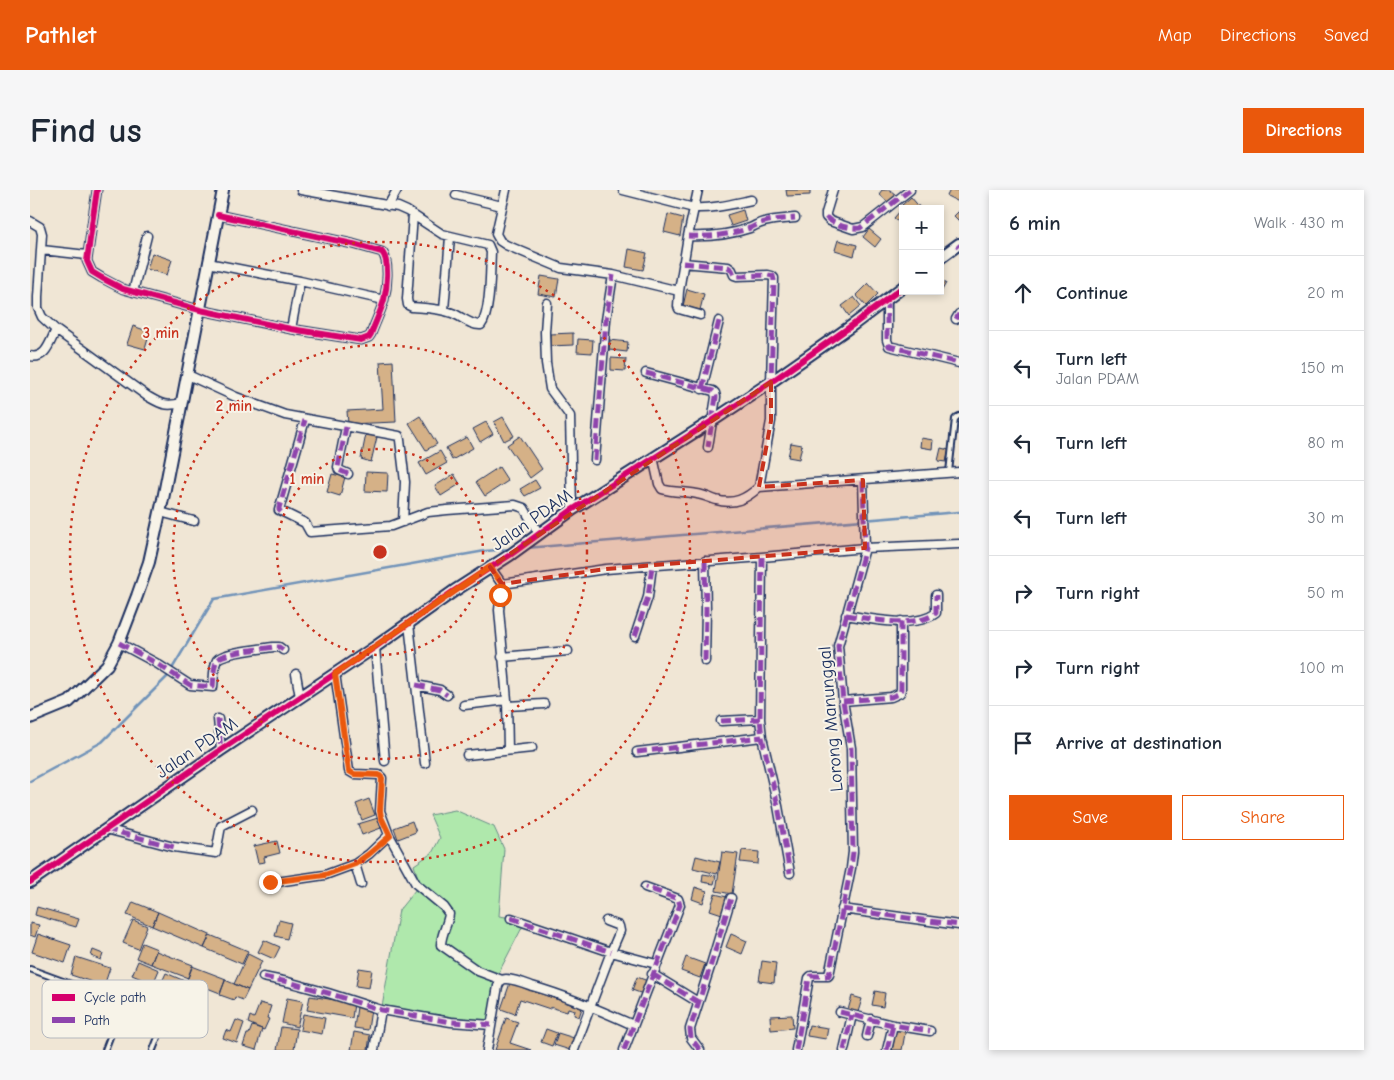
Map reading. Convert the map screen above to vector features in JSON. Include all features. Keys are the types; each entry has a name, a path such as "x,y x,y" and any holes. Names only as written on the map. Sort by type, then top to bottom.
{"street":[{"path":"98,190 87,255 88,264 92,272 133,292 200,310 291,329 361,340 369,337 384,300 387,271 386,259 382,252 218,215"},
{"path":"30,718 69,702 107,664 119,643 147,569 188,375 223,190"},
{"path":"300,190 322,192 403,209 413,215 436,231 450,237 484,243 489,246 491,252 488,307 483,323 479,326 444,310 412,307 408,304 413,215"},
{"path":"388,206 397,190"},
{"path":"506,190 496,234 500,241 506,245 561,268 613,275 679,291"},
{"path":"623,190 694,208 751,200"},
{"path":"698,190 683,263 678,306 679,309 700,315"},
{"path":"833,190 826,217 830,221 853,229 863,226 910,190"},
{"path":"456,195 502,206"},
{"path":"688,236 724,235 750,228 762,222 795,218"},
{"path":"30,220 42,230 38,292 38,308 42,317 56,330 153,400 169,406 182,403"},
{"path":"133,292 147,236"},
{"path":"444,310 450,237"},
{"path":"944,255 958,245"},
{"path":"42,250 87,255"},
{"path":"208,263 384,300"},
{"path":"653,458 662,489 671,492 697,494 718,501 740,501 749,496 758,487 772,421 773,276 737,276 728,268 683,263"},
{"path":"595,460 606,320 613,275"},
{"path":"291,329 300,281"},
{"name":"Jalan PDAM","path":"30,882 220,750 510,555 572,510 771,382 846,330 899,290"},
{"path":"887,299 887,340 889,346 959,363"},
{"path":"547,303 545,332 546,363 550,389 570,416 572,510"},
{"path":"702,389 719,321"},
{"path":"30,356 37,357 43,354 56,330"},
{"path":"646,373 713,391 716,394 708,447"},
{"path":"188,375 236,397 285,415 395,435 400,438 405,482 403,522"},
{"path":"305,420 279,511 305,523 310,532 397,525 428,512 515,505 524,508 535,537"},
{"path":"346,427 338,467 339,470 348,474"},
{"path":"758,487 959,472"},
{"name":"Lorong Manunggal","path":"796,1050 809,978 811,976 829,975 852,861 851,748 843,701 838,646 865,548 863,480"},
{"path":"160,512 194,522"},
{"path":"502,584 606,569 865,548 959,544"},
{"path":"762,557 760,719 790,873"},
{"path":"705,562 705,661"},
{"path":"635,636 648,597 652,566"},
{"path":"490,567 502,584 499,610 507,703 508,750"},
{"path":"846,615 901,621 916,620 934,615 937,612 936,595"},
{"path":"843,701 891,698 900,693 901,621"},
{"path":"409,624 425,763"},
{"path":"119,643 156,662 192,686 213,687 216,663 220,658 235,652 279,647 283,650"},
{"path":"375,647 385,761"},
{"path":"502,657 568,651"},
{"path":"296,674 300,698"},
{"path":"335,674 349,771 354,774 379,775 382,778 380,811 390,836 416,884 448,911 449,917 441,940 442,946 478,971 502,980 512,980 547,990 633,1025"},
{"path":"416,686 440,690 447,695"},
{"path":"464,705 544,704"},
{"path":"218,719 220,750"},
{"path":"721,721 760,719"},
{"path":"637,752 762,737"},
{"path":"467,754 532,748"},
{"path":"106,829 174,847 216,853 221,826 252,810"},
{"path":"270,882 325,875 355,864 390,836"},
{"path":"355,864 361,884"},
{"path":"626,1049 633,1025 680,902 676,898 645,887"},
{"path":"700,1050 689,1033 731,898"},
{"path":"842,909 959,925"},
{"path":"511,918 610,952 656,964"},
{"path":"574,1050 610,952 620,931 620,927 617,924 606,921"},
{"path":"652,974 698,1002"},
{"path":"263,977 328,993 381,1010 451,1022 491,1025"},
{"path":"487,1050 498,986 502,980"},
{"path":"374,1050 381,1010"},
{"path":"840,1012 892,1025 930,1031"},
{"path":"844,1050 852,1015"},
{"path":"867,1036 870,1020"},
{"path":"887,1050 892,1025"}],"lane":[{"path":"949,472 955,419 959,416"},
{"path":"30,969 59,980"},
{"path":"105,1050 110,1038"},
{"path":"153,1050 158,1038"}],"highlighted area":[{"path":"771,382 771,421 759,487 863,480 865,548 606,569 502,584 490,567"}],"green space":[{"path":"455,810 494,827 504,849 499,916 526,920 498,974 488,1022 382,1007 399,910 420,884 414,865 432,853 440,838 430,815"}],"building":[{"path":"786,190 810,190 810,195 787,196"},
{"path":"882,190 890,190 896,195 889,203 879,194"},
{"path":"950,190 959,190 959,202 947,196"},
{"path":"911,197 918,205 902,205"},
{"path":"743,210 746,221 731,226 727,215"},
{"path":"959,211 959,221 954,216"},
{"path":"899,212 899,222 894,218"},
{"path":"668,214 683,218 680,236 664,232"},
{"path":"869,229 881,239 875,247 863,237"},
{"path":"838,240 857,245 854,256 835,250"},
{"path":"629,249 647,253 643,270 626,267"},
{"path":"152,253 172,260 167,275 147,269"},
{"path":"541,276 559,279 556,297 538,294"},
{"path":"868,283 878,294 866,306 856,295"},
{"path":"687,289 704,294 700,310 683,306"},
{"path":"854,297 861,306 849,316 842,306"},
{"path":"133,326 150,332 145,349 127,344"},
{"path":"573,333 573,345 550,346 550,334"},
{"path":"578,339 593,340 592,353 577,352"},
{"path":"610,340 628,342 627,352 609,350"},
{"path":"611,358 626,359 625,371 611,370"},
{"path":"393,361 396,422 348,424 347,411 383,409 380,362"},
{"path":"420,416 437,444 426,450 409,423"},
{"path":"503,417 514,436 504,441 494,422"},
{"path":"486,422 493,434 480,442 473,429"},
{"path":"366,434 377,437 371,462 361,459"},
{"path":"520,436 542,469 530,478 507,445"},
{"path":"467,437 473,448 452,460 446,448"},
{"path":"921,438 933,440 932,449 920,447"},
{"path":"791,443 802,445 799,459 788,457"},
{"path":"941,448 949,450 946,462 938,461"},
{"path":"440,451 447,463 426,475 419,463"},
{"path":"499,467 508,481 485,496 476,482"},
{"path":"366,472 388,473 387,492 365,491"},
{"path":"332,474 345,477 340,496 327,492"},
{"path":"454,474 460,484 441,496 435,486"},
{"path":"535,480 540,488 525,496 520,489"},
{"path":"369,799 375,815 362,820 356,804"},
{"path":"378,818 381,828 362,835 358,824"},
{"path":"412,821 416,832 398,839 394,828"},
{"path":"277,841 280,853 264,857 265,862 258,863 254,846"},
{"path":"742,850 759,852 758,864 740,862"},
{"path":"722,852 738,854 732,894 716,891"},
{"path":"696,856 720,862 717,874 693,868"},
{"path":"703,874 716,876 714,884 702,882"},
{"path":"695,887 707,891 703,903 692,899"},
{"path":"715,894 727,897 722,914 710,910"},
{"path":"133,902 158,912 152,926 127,915"},
{"path":"37,907 79,919 76,927 35,915"},
{"path":"158,912 210,935 204,948 152,926"},
{"path":"133,920 147,926 138,949 123,943"},
{"path":"279,920 291,923 287,939 275,936"},
{"path":"30,923 39,925 35,937 30,935"},
{"path":"38,934 71,945 65,963 32,952"},
{"path":"731,934 747,941 742,954 726,947"},
{"path":"210,935 248,951 242,964 204,948"},
{"path":"264,940 280,947 274,959 258,952"},
{"path":"142,943 157,949 151,964 136,958"},
{"path":"93,950 103,954 101,960 91,956"},
{"path":"156,951 193,965 188,978 151,964"},
{"path":"248,954 262,961 248,990 234,984"},
{"path":"76,957 110,968 106,980 86,980 71,975"},
{"path":"686,957 705,964 700,978 681,971"},
{"path":"138,961 159,970 155,980 144,980 132,975"},
{"path":"762,961 776,963 774,983 759,981"},
{"path":"192,966 226,979 220,993 208,988 208,980 187,980"},
{"path":"359,968 372,970 369,988 356,986"},
{"path":"166,973 182,980 163,980"},
{"path":"637,977 648,981 643,994 632,990"},
{"path":"225,980 248,990 243,1000 235,997 234,1000 220,995"},
{"path":"510,983 582,1008 579,1017 574,1015 575,1010 568,1008 567,1012 550,1007 550,1009 520,999 515,1014 501,1009"},
{"path":"875,991 885,993 883,1007 872,1005"},
{"path":"310,996 354,1003 352,1018 307,1010"},
{"path":"852,996 862,999 858,1012 848,1010"},
{"path":"287,998 303,1001 297,1027 282,1023"},
{"path":"260,1003 271,1006 267,1018 269,1019 264,1030 248,1023 250,1016 254,1018"},
{"path":"357,1007 371,1009 368,1030 354,1028"},
{"path":"303,1014 325,1018 322,1034 300,1030"},
{"path":"792,1015 793,1028 771,1030 770,1016"},
{"path":"506,1018 518,1022 510,1043 531,1050 495,1050"},
{"path":"236,1020 244,1023 237,1043 223,1038 226,1030 231,1032"},
{"path":"809,1025 828,1028 826,1039 807,1036"},
{"path":"252,1026 262,1029 256,1050 243,1046"},
{"path":"897,1026 906,1028 902,1050 892,1050"},
{"path":"281,1027 297,1029 294,1050 277,1050"},
{"path":"546,1029 557,1033 552,1046 541,1042"},
{"path":"354,1032 370,1035 368,1050 351,1050"},
{"path":"558,1033 574,1038 570,1050 554,1045"}],"waterway":[{"path":"526,548 959,512"},
{"path":"30,781 102,742 167,677 214,599 485,551 511,549"}],"marked path":[{"path":"826,217 842,226 860,228 910,190"},
{"path":"688,236 727,234 768,221 795,218"},
{"path":"683,263 728,267 737,276 773,276 771,382"},
{"path":"595,460 606,320 613,275"},
{"path":"887,299 887,340 889,346 959,363"},
{"path":"956,319 959,314"},
{"path":"702,389 719,321"},
{"path":"646,373 715,393 716,397 708,447"},
{"path":"281,512 279,508 305,420"},
{"path":"346,427 338,467 339,470 348,474"},
{"path":"796,1050 809,978 811,976 829,975 853,852 851,748 843,701 838,646 865,548 863,480"},
{"path":"762,557 760,719 790,873"},
{"path":"705,561 705,661"},
{"path":"635,636 648,597 652,566"},
{"path":"846,615 892,622 916,621 936,613 936,595"},
{"path":"843,701 891,697 900,693 901,621"},
{"path":"119,643 156,663 190,685 213,687 215,666 217,660 221,657 273,647 279,647 283,650"},
{"path":"416,685 440,690 447,695"},
{"path":"218,719 221,750"},
{"path":"721,721 760,719"},
{"path":"637,752 762,737"},
{"path":"106,829 174,847"},
{"path":"624,1050 680,905 678,899 645,887"},
{"path":"700,1050 691,1038 690,1029 731,898"},
{"path":"842,909 959,925"},
{"path":"511,918 611,952"},
{"path":"652,974 698,1002"},
{"path":"263,977 328,993 381,1010 451,1022 491,1025"},
{"path":"840,1012 893,1025 930,1031"},
{"path":"844,1050 852,1015"},
{"path":"867,1036 871,1019"},
{"path":"887,1050 893,1025"}],"cycle path":[{"path":"97,190 87,261 92,272 102,278 123,289 200,310 291,329 361,340 369,337 384,300 386,289 387,268 385,256 382,252 218,215"},
{"path":"30,882 454,591 510,555 572,510 771,382 899,290"}],"route":[{"path":"270,882 325,875 355,864 390,836 380,811 381,776 374,774 352,774 349,771 335,674 490,567 502,584 500,595"}]}
